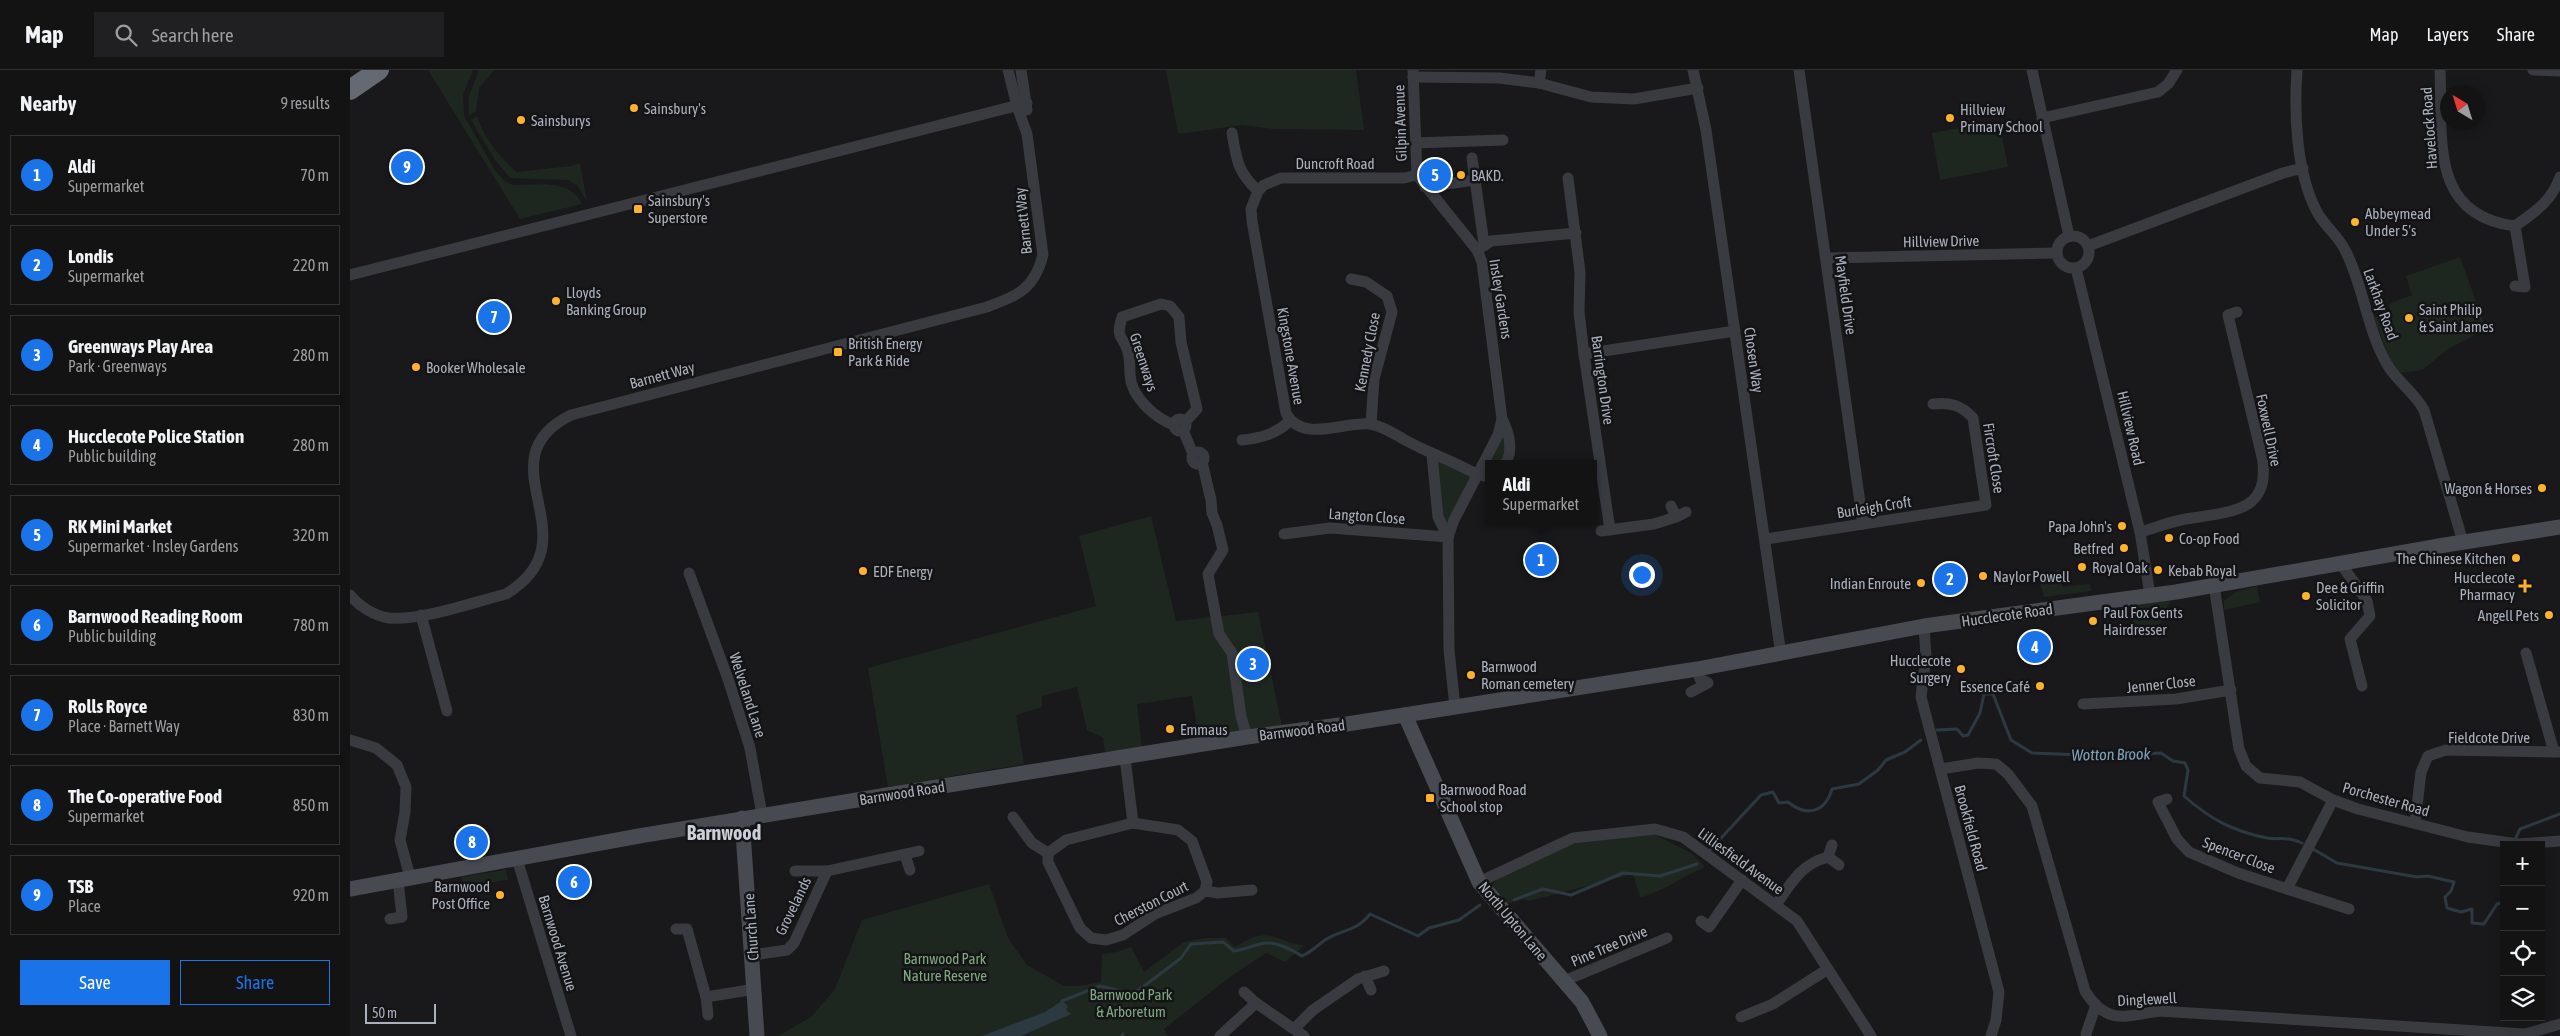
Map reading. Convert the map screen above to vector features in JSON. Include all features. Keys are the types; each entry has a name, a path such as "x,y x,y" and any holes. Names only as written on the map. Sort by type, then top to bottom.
{"highway":[{"path":"350,90 378,70"}],"street":[{"path":"1008,70 1022,104"},
{"path":"1021,70 1022,104"},
{"path":"1539,83 1542,70"},
{"name":"Chosen Way","path":"1693,70 1706,130 1781,654"},
{"name":"Mayfield Drive","path":"1799,70 1863,524"},
{"path":"2032,70 2069,236"},
{"path":"2042,118 2158,92 2168,84 2177,70"},
{"name":"Larkhay Road","path":"2297,70 2295,104 2308,192 2318,214 2344,248 2387,364 2414,395 2424,410 2464,542"},
{"name":"Havelock Road","path":"2440,70 2444,168 2453,189 2473,213 2496,223 2515,226"},
{"path":"2534,70 2560,71"},
{"path":"1413,74 1499,78 1539,83 1591,97 1634,99 1698,88"},
{"name":"Gilpin Avenue","path":"1413,74 1417,175"},
{"path":"350,275 1022,104"},
{"name":"Barnett Way","path":"350,595 370,611 387,618 408,618 506,594 528,577 542,552 544,536 533,478 537,448 556,423 571,415 987,307 1019,295 1030,284 1040,269 1043,255 1022,104"},
{"path":"1232,133 1238,167 1244,178 1258,191"},
{"path":"1415,143 1503,140"},
{"name":"Insley Gardens","path":"1472,158 1482,262 1502,419 1507,429 1510,446 1506,460"},
{"path":"2088,246 2283,173 2303,168"},
{"name":"Duncroft Road","path":"1258,191 1264,185 1281,178 1404,178 1417,175"},
{"name":"Insley Gardens","path":"1417,175 1425,187 1481,247"},
{"path":"2525,287 2515,226 2544,205 2556,191 2560,177"},
{"name":"Barrington Drive","path":"1568,178 1580,272 1579,312 1597,460"},
{"path":"1425,187 1475,180"},
{"name":"Kingstone Avenue","path":"1258,191 1251,209 1252,221 1286,413 1290,422 1306,428 1321,430 1356,424 1371,424"},
{"path":"1481,247 1491,241 1576,233"},
{"path":"2069,236 2082,239 2088,246 2087,260 2076,268 2063,265 2056,253 2061,240 2069,236"},
{"name":"Hillview Drive","path":"1826,258 2056,253"},
{"name":"Hillview Road","path":"2076,268 2140,532 2150,595"},
{"name":"Kennedy Close","path":"1351,278 1366,282 1387,296 1392,312 1374,379 1371,424"},
{"name":"Greenways","path":"1161,304 1170,306 1179,317 1181,342 1197,409 1180,426 1164,421 1138,398 1130,376 1131,366 1127,349 1119,338 1118,329 1122,317 1161,304"},
{"name":"Foxwell Drive","path":"2140,532 2173,522 2241,508 2256,498 2262,487 2263,461 2228,314"},
{"path":"1584,354 1735,331"},
{"name":"Fircroft Close","path":"1933,404 1947,398 1965,410 1975,422 1986,505"},
{"name":"Insley Gardens","path":"1489,460 1502,419"},
{"path":"1242,440 1266,437 1279,431 1290,422"},
{"path":"1371,424 1432,455 1483,476"},
{"path":"1180,426 1197,458 1211,500 1212,513 1223,550 1208,574 1219,634 1232,653 1241,716 1247,737"},
{"path":"1432,455 1438,517 1448,537"},
{"name":"Barrington Drive","path":"1597,464 1605,531 1654,524 1678,512"},
{"name":"Insley Gardens","path":"1455,707 1449,650 1448,537 1454,520 1483,476"},
{"name":"Burleigh Croft","path":"1766,539 1986,505"},
{"name":"Langton Close","path":"1284,534 1330,528 1448,537"},
{"name":"Hucclecote Road","path":"1455,707 1697,669 1924,626 2150,595 2464,542 2560,528"},
{"path":"2341,564 2364,594 2370,616 2350,639 2362,686"},
{"name":"Welveland Lane","path":"686,577 694,587 711,630 750,748 762,815"},
{"name":"Porchester Road","path":"2214,585 2232,690 2239,749 2246,766 2260,778 2300,782 2333,800 2358,809 2468,837 2500,842"},
{"path":"421,615 447,711"},
{"name":"Brookfield Road","path":"1924,626 1926,656 1921,697 1999,992 1992,1036"},
{"path":"2526,653 2557,752"},
{"path":"1691,692 1708,682 1700,679 1697,669"},
{"name":"Jenner Close","path":"2089,701 2176,699 2232,690"},
{"name":"Barnwood Road","path":"350,889 742,818 1247,737 1455,707"},
{"name":"North Upton Lane","path":"1405,715 1478,882 1582,1002 1600,1036"},
{"path":"350,740 376,748 397,765 406,787 405,812 400,840 404,878 404,922 390,919"},
{"name":"Fieldcote Drive","path":"2415,823 2421,772 2428,756 2446,750 2557,752"},
{"path":"1125,758 1133,823"},
{"name":"Dinglewell","path":"1941,769 1978,763 1996,764 2008,774 2032,806 2085,991 2096,1005 2114,1017 2159,1011 2525,1035 2560,1024"},
{"name":"Spencer Close","path":"2167,799 2158,802 2177,839 2189,852 2238,873 2348,908"},
{"name":"Spencer Close","path":"2287,889 2333,800"},
{"path":"1013,817 1032,844 1048,853"},
{"name":"Church Lane","path":"742,818 753,955 757,1036"},
{"name":"Cherston Court","path":"1133,823 1178,830 1192,841 1207,882 1205,891 1196,898 1155,914 1123,935 1106,940 1091,938 1080,928 1048,862 1048,853 1066,840 1133,823"},
{"name":"Lilliesfield Avenue","path":"1478,882 1573,838 1655,829 1683,837 1796,921 1871,1036"},
{"name":"Porchester Road","path":"2545,842 2560,841"},
{"path":"1828,857 1832,845"},
{"name":"Grovelands","path":"795,871 827,871 919,851"},
{"path":"905,855 910,870"},
{"path":"1828,857 1839,865"},
{"path":"1776,905 1798,873 1807,865 1828,857"},
{"name":"Barnwood Avenue","path":"518,859 571,1036"},
{"name":"Grovelands","path":"753,955 787,950 794,943 827,871"},
{"path":"1709,927 1742,880"},
{"path":"1205,891 1218,893 1252,890"},
{"path":"676,929 687,929 706,997 708,1015"},
{"name":"Pine Tree Drive","path":"1564,981 1667,938"},
{"path":"1741,1017 1773,1004 1828,969"},
{"path":"1244,992 1256,1003 1300,1032 1313,1010 1358,979 1384,971"},
{"path":"1365,976 1372,990"},
{"path":"706,997 755,989"},
{"path":"1220,1036 1256,1003"},
{"path":"2086,1034 2096,1005"},
{"path":"2378,1024 2378,1036"}],"green space":[{"path":"428,70 473,70 463,95 464,116 496,172 506,182 513,185 542,184 561,187 570,190 582,204 520,219"},
{"path":"479,70 494,70 479,88 476,112 469,115 469,96"},
{"path":"1166,70 1356,70 1364,130 1273,129 1242,125 1178,134"},
{"path":"477,116 483,132 493,147 517,172 571,166 580,163 587,202 578,186 568,180 510,178 495,160 471,120"},
{"path":"1999,121 2008,167 1940,180 1932,133"},
{"path":"2460,257 2486,329 2448,349 2422,370 2399,373 2391,363 2374,317 2390,310 2389,304 2412,295 2406,276"},
{"path":"1507,429 1505,460 1488,460"},
{"path":"1430,451 1478,477 1485,465 1485,478 1475,481 1450,529 1438,517"},
{"path":"1151,516 1176,621 1258,612 1282,726 1199,740 1192,696 1137,704 1142,748 1105,752 1103,738 1087,730 1077,687 1042,696 1042,707 1016,715 1024,764 888,787 868,668 1096,606 1079,536"},
{"path":"2060,569 2062,587 2090,584 2091,591 2044,597 2040,582 2041,577"},
{"path":"2257,586 2260,602 2224,610 2224,601 2236,592"},
{"path":"2171,599 2160,624 2133,629 2130,606"},
{"path":"1654,834 1691,853 1705,867 1655,892 1640,897 1633,874 1529,901 1522,899 1501,906 1488,890 1501,874 1571,844"},
{"path":"506,870 508,880 464,886 461,877"},
{"name":"Barnwood Park Nature Reserve","path":"989,884 1008,938 1027,965 1064,986 1078,986 1101,982 1102,954 1117,952 1131,947 1144,972 1184,942 1206,938 1226,938 1235,947 1246,940 1263,935 1304,946 1285,962 1266,953 1231,976 1164,1029 1168,1036 778,1036 811,1017 835,989 862,920"}],"shaded area":[{"path":"1062,1001 1068,1006 1066,1010 1071,1014 1021,1036 982,1036 1045,1012"}],"waterway":[{"name":"Wotton Brook","path":"1937,730 1957,729 1963,736 1968,735 1980,713 1984,694 1993,694 2011,740 2032,753 2107,756 2161,753 2173,761 2185,763 2188,770 2184,796 2213,818 2243,832 2302,843"},
{"name":"Wotton Brook","path":"1710,850 1761,795 1773,792 1779,803 1788,802 1801,810 1808,811 1820,808 1829,797 1832,789 1859,784 1878,770 1886,760 1905,752 1921,740"},
{"name":"Wotton Brook","path":"2514,841 2520,829 2560,814"},
{"name":"Wotton Brook","path":"2313,849 2337,863 2417,877 2428,876 2454,882 2451,891 2445,897 2447,908 2461,912 2472,909 2472,923 2484,924 2497,904 2500,903"},
{"name":"Wotton Brook","path":"1514,900 1543,889 1571,895 1623,873 1660,876 1697,864"},
{"name":"Wotton Brook","path":"1062,1001 1100,986 1129,993 1139,990 1181,958 1191,944 1223,942 1234,951 1271,943 1302,956 1331,936 1359,924 1370,914 1418,936 1429,928 1459,920 1480,905"}],"place":[{"name":"Sainsbury's","path":"634,108"},
{"name":"Hillview Primary School","path":"1950,118"},
{"name":"Sainsburys","path":"521,120"},
{"name":"TSB","path":"407,167"},
{"name":"RK Mini Market","path":"1435,175"},
{"name":"BAKD.","path":"1461,175"},
{"name":"Sainsbury's Superstore","path":"638,209"},
{"name":"Abbeymead Under 5's","path":"2355,222"},
{"name":"Lloyds Banking Group","path":"556,301"},
{"name":"Rolls Royce","path":"494,317"},
{"name":"Saint Philip & Saint James","path":"2409,318"},
{"name":"British Energy Park & Ride","path":"838,352"},
{"name":"Booker Wholesale","path":"416,367"},
{"name":"Wagon & Horses","path":"2542,488"},
{"name":"Papa John's","path":"2122,526"},
{"name":"Co-op Food","path":"2169,538"},
{"name":"Betfred","path":"2124,548"},
{"name":"The Chinese Kitchen","path":"2516,558"},
{"name":"Aldi","path":"1541,560"},
{"name":"Royal Oak","path":"2082,567"},
{"name":"Kebab Royal","path":"2158,570"},
{"name":"EDF Energy","path":"863,571"},
{"name":"Naylor Powell","path":"1983,576"},
{"name":"Londis","path":"1950,579"},
{"name":"Indian Enroute","path":"1921,583"},
{"name":"Hucclecote Pharmacy","path":"2525,586"},
{"name":"Dee & Griffin Solicitor","path":"2306,596"},
{"name":"Angell Pets","path":"2549,615"},
{"name":"Paul Fox Gents Hairdresser","path":"2093,621"},
{"name":"Hucclecote Police Station","path":"2035,647"},
{"name":"Greenways Play Area","path":"1253,664"},
{"name":"Hucclecote Surgery","path":"1961,669"},
{"name":"Barnwood Roman cemetery","path":"1471,675"},
{"name":"Essence Café","path":"2040,686"},
{"name":"Emmaus","path":"1170,729"},
{"name":"Barnwood Road School stop","path":"1430,798"},
{"name":"The Co-operative Food","path":"472,842"},
{"name":"Barnwood Reading Room","path":"574,882"},
{"name":"Barnwood Post Office","path":"500,895"}],"district":[{"name":"Barnwood","path":"724,832"}],"park label":[{"name":"Barnwood Park & Arboretum","path":"1131,1002"}]}
